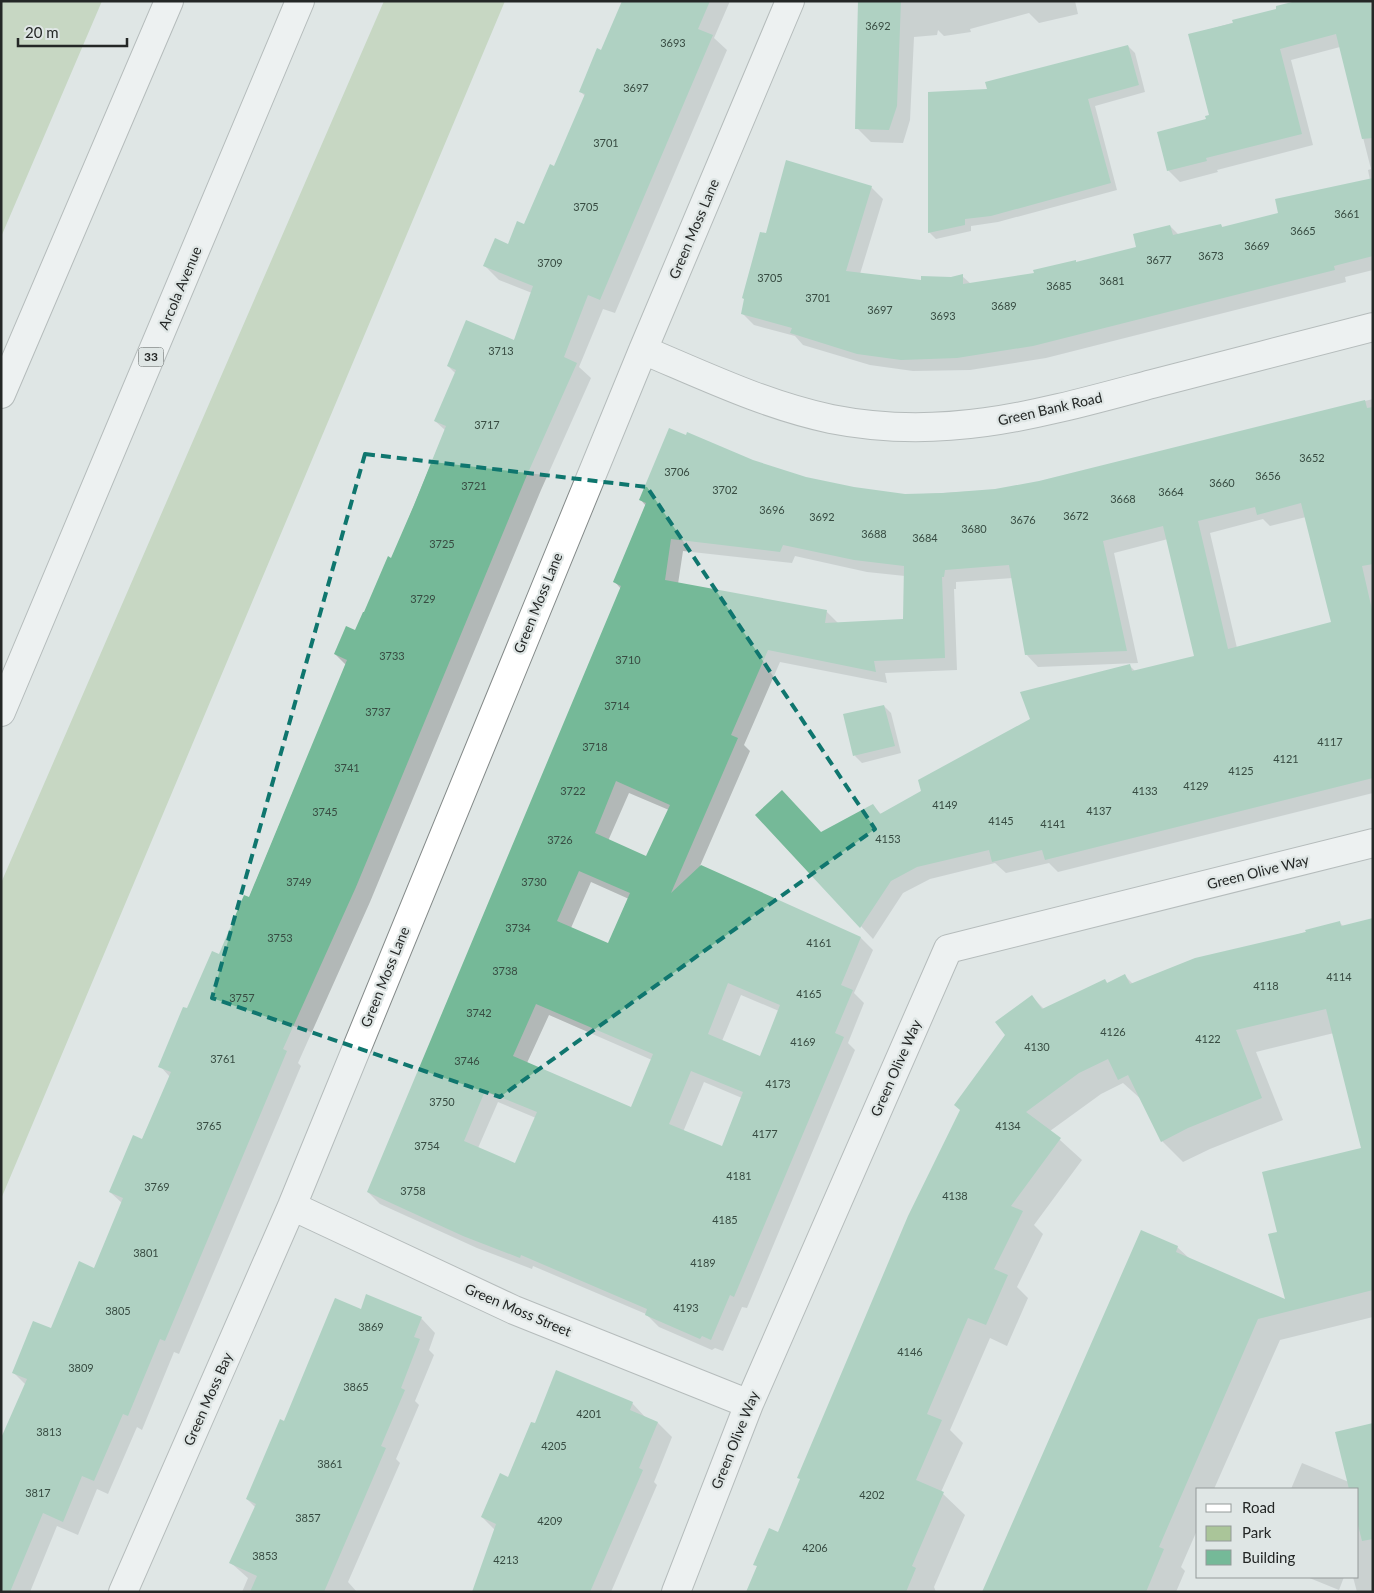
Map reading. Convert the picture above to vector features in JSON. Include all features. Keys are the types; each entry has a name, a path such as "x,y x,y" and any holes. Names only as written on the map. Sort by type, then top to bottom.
{"street":[{"path":"1,394 169,1"},
{"name":"Arcola Avenue","path":"1,712 300,1"},
{"name":"Green Moss Lane","path":"292,1206 643,350 790,1"},
{"name":"Green Bank Road","path":"643,350 760,400 832,419 893,427 958,427 1028,417 1373,327"},
{"name":"Green Olive Way","path":"676,1592 749,1404 948,949 1373,843"},
{"name":"Green Moss Street","path":"292,1206 514,1310 749,1404"},
{"name":"Green Moss Bay","path":"123,1592 292,1206"}],"highlighted area":[{"path":"365,454 647,487 875,829 500,1097 212,998"}],"green space":[{"path":"1,1 102,1 1,237"},
{"path":"384,1 505,1 1,1199 1,883"}],"building":[{"path":"622,1 710,1 698,29 713,35 600,300 588,295 564,357 577,363 527,475 356,887 283,1049 287,1051 165,1341 160,1339 128,1416 123,1414 94,1481 82,1476 63,1522 43,1513 10,1592 1,1592 1,1438 27,1379 12,1373 33,1321 51,1328 79,1261 94,1268 123,1198 109,1192 133,1135 142,1139 171,1072 158,1067 183,1007 187,1008 212,951 219,954 244,895 249,897 347,660 334,654 346,626 355,630 388,556 391,558 446,426 434,421 456,370 447,366 466,320 514,340 533,286 483,266 495,238 508,244 517,221 524,224 550,164 554,166 585,94 579,92 597,48 601,50"},
{"path":"858,1 901,1 897,106 889,130 855,129"},
{"path":"1296,1 1370,1 1373,14 1373,138 1362,139 1336,34 1280,49 1302,134 1206,158 1207,161 1167,171 1157,132 1206,119 1205,116 1209,115 1188,34 1233,23 1232,20 1276,9 1276,6"},
{"path":"1128,45 1139,85 1088,99 1111,183 991,216 965,219 965,225 928,233 928,92 987,89 985,82"},
{"path":"786,160 872,186 846,271 921,280 921,276 951,277 963,274 963,284 1034,273 1033,270 1076,260 1076,262 1136,247 1133,234 1170,225 1173,235 1221,224 1222,227 1278,213 1275,199 1373,178 1373,256 1334,266 1335,270 1033,346 957,358 901,360 857,354 790,333 792,328 741,314 744,299 742,298 760,232 766,233"},
{"path":"1365,400 1367,408 1373,407 1373,564 1362,566 1373,614 1373,778 1045,860 1042,850 992,862 989,850 917,867 891,881 860,928 755,815 782,790 821,832 873,804 880,814 921,791 918,780 1030,719 1020,692 1130,664 1132,671 1194,656 1163,526 1103,541 1127,651 1025,655 1009,565 945,570 944,577 942,577 945,658 874,661 876,672 768,650 731,735 738,738 671,893 701,865 861,937 841,985 853,990 835,1033 844,1037 734,1297 730,1295 711,1340 702,1336 700,1339 645,1315 647,1309 521,1255 520,1258 463,1236 367,1192 621,586 613,582 646,503 639,500 669,428 686,435 687,432 753,460 806,477 854,487 905,494 943,493 995,489 1039,481","holes":["1301,503 1331,622 1228,649 1198,521 1255,507 1257,515","671,539 780,552 783,545 854,560 904,566 903,619 825,623 827,610 665,580","616,781 670,805 646,856 595,833","579,871 630,893 608,943 557,921","728,983 780,1005 760,1056 708,1034","536,1004 653,1054 631,1107 513,1056","691,1071 743,1092 722,1146 669,1124","485,1091 537,1112 515,1163 464,1141"]},
{"path":"884,705 895,746 853,756 843,714"},
{"path":"1373,918 1373,1290 1258,1319 1159,1547 1164,1549 1146,1592 982,1592 1141,1230 1178,1246 1176,1252 1285,1299 1268,1234 1277,1232 1262,1172 1361,1148 1326,1009 1236,1030 1262,1098 1188,1128 1161,1142 1128,1075 1118,1080 1108,1059 1079,1073 1026,1112 1061,1138 1011,1206 1023,1211 994,1269 1008,1275 986,1325 968,1318 927,1414 942,1420 916,1480 944,1492 912,1566 916,1568 906,1592 746,1592 757,1566 753,1565 769,1528 778,1532 800,1479 797,1478 908,1216 960,1110 954,1105 1005,1035 995,1022 1032,995 1042,1009 1105,979 1107,983 1125,974 1130,984 1195,958 1306,932 1305,930 1340,921 1341,926"},
{"path":"366,1294 422,1317 414,1337 420,1339 401,1388 405,1390 381,1446 386,1448 324,1592 250,1592 257,1576 229,1563 256,1504 246,1499 280,1419 284,1421 335,1298 361,1309"},
{"path":"556,1370 633,1402 630,1410 658,1422 639,1468 643,1470 590,1592 472,1592 496,1524 481,1517 500,1473 508,1477 531,1422 535,1423"},
{"path":"1373,1423 1373,1539 1362,1541 1359,1529 1359,1488 1349,1488 1335,1432"}]}
